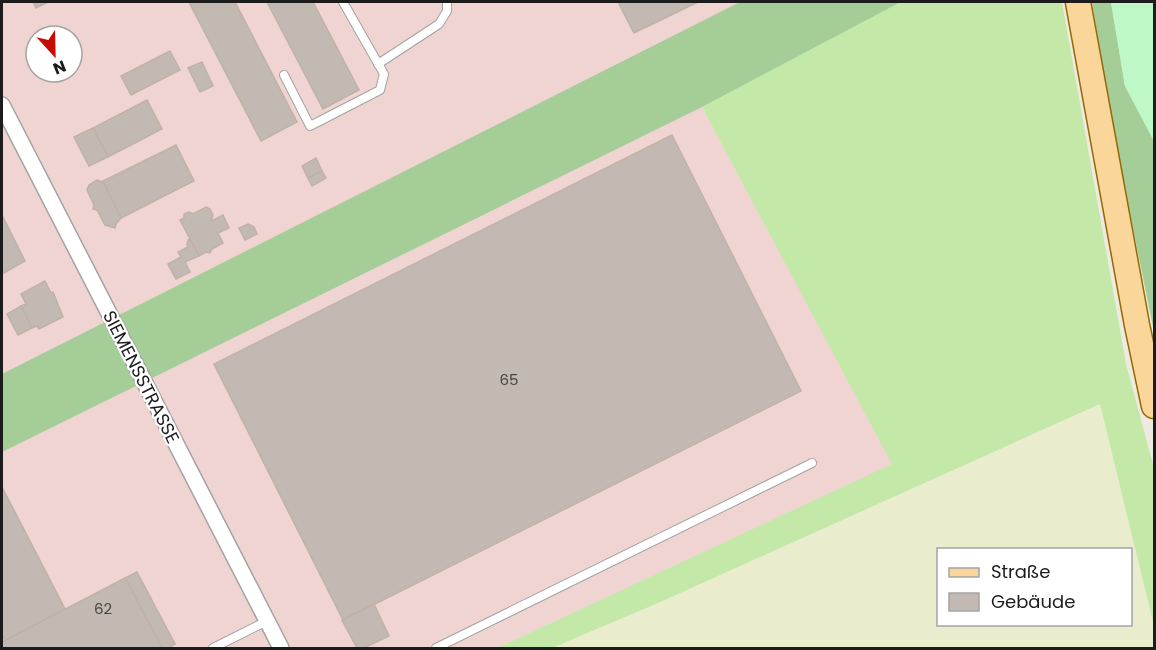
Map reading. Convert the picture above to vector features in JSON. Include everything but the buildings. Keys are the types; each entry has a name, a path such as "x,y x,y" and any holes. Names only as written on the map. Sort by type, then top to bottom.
{"main road":[{"path":"1078,2 1137,325 1155,406"}],"street":[{"name":"SIEMENSSTRASSE","path":"2,105 281,648"}],"lane":[{"path":"284,75 310,126 380,90 384,75 343,2"},
{"path":"378,64 439,24 447,11 447,2"},
{"path":"436,648 812,463"},
{"path":"213,648 267,621"}],"shaded area":[{"path":"2,2 783,2 702,107 893,464 497,648 2,648"}],"green space":[{"path":"740,2 901,2 702,107 2,452 2,374"},
{"path":"901,2 1062,2 1126,364 1154,468 1154,626 1100,404 658,603 552,648 497,648 892,464 702,107"},
{"path":"1092,2 1111,2 1125,86 1154,141 1154,332 1110,115"},
{"path":"1111,2 1154,2 1154,141 1125,86"},
{"path":"1101,404 1154,626 1154,648 552,648 658,603"}]}
